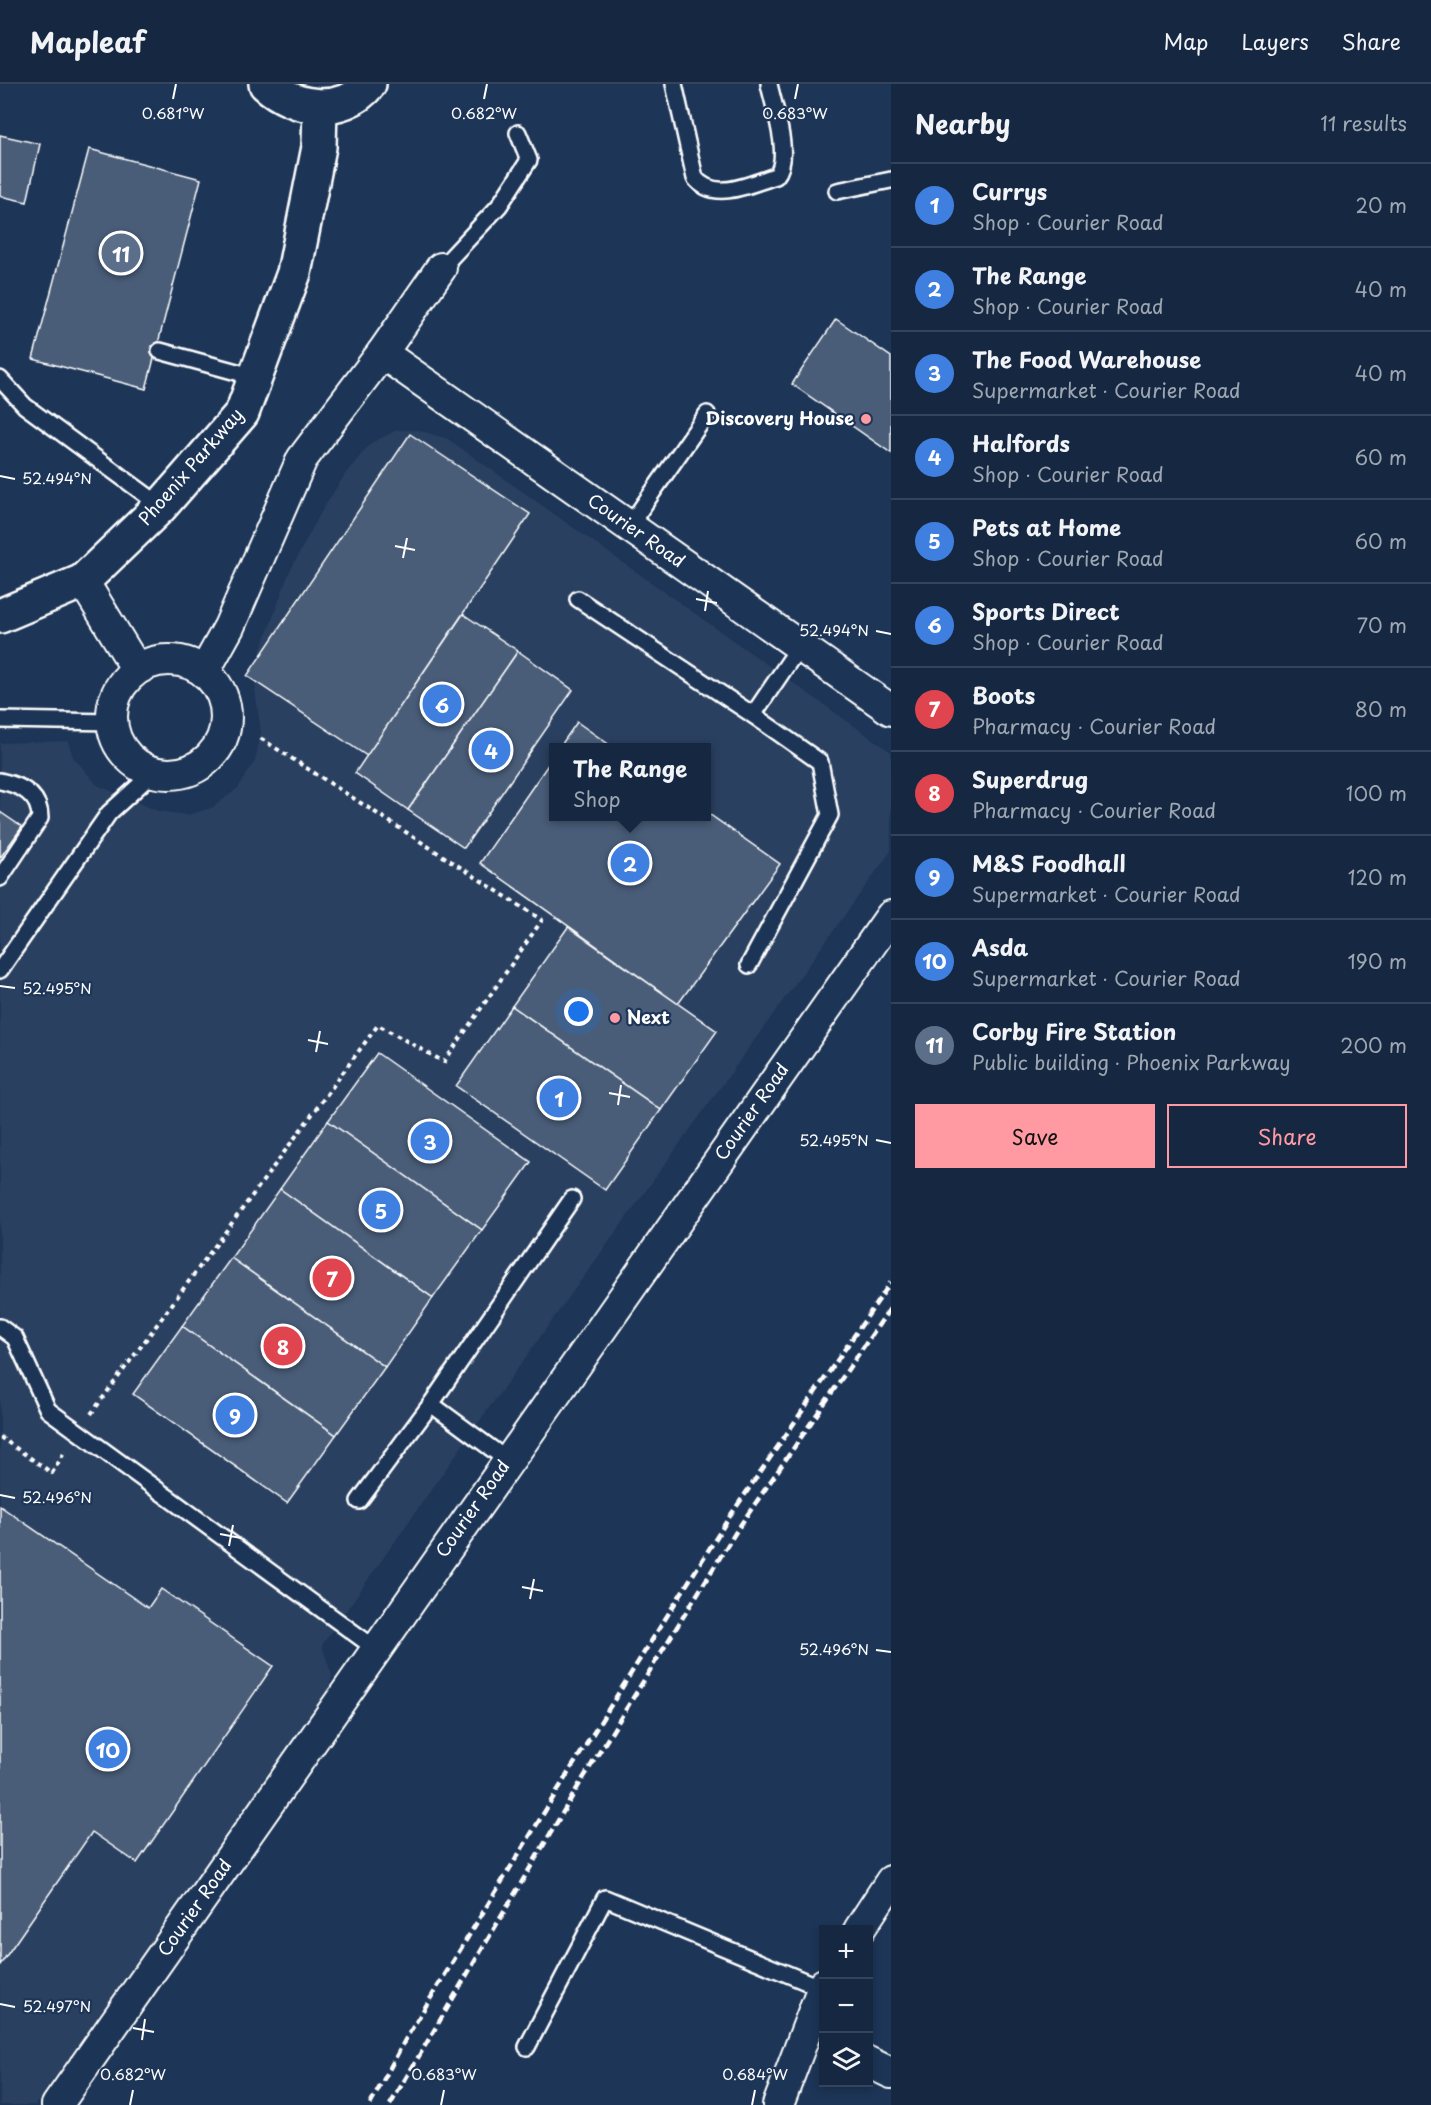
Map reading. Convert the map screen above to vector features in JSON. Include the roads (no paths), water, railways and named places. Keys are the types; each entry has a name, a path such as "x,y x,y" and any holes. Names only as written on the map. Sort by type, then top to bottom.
{"main road":[{"path":"266,84 279,96 298,104 320,106 344,102 369,84"},
{"name":"Phoenix Parkway","path":"0,616 83,581 162,506 242,413 294,273 319,147 320,106"}],"street":[{"path":"204,672 229,627 302,459 382,353 441,268"},
{"name":"Courier Road","path":"382,353 891,710"},
{"path":"83,581 136,668"},
{"path":"159,658 184,662 204,672 219,688 226,711 224,732 213,755 191,770 171,774 154,772 131,761 119,743 113,722 114,702 123,681 136,668 159,658"},
{"name":"Courier Road","path":"57,2105 507,1460 891,916"},
{"path":"862,1925 891,1881"},
{"path":"778,2105 814,2036 819,2005"},
{"path":"873,2064 891,2073"}],"lane":[{"path":"674,84 695,178 701,185 717,192 776,176 782,169 783,152 769,84"},
{"path":"441,268 500,206 529,160 518,133"},
{"path":"837,191 891,180"},
{"path":"160,351 255,377"},
{"path":"0,379 25,406 162,506"},
{"path":"629,526 707,414"},
{"path":"578,599 820,762 830,815 749,966"},
{"path":"753,715 799,647"},
{"path":"0,720 113,722"},
{"path":"0,970 109,813 154,772"},
{"path":"0,781 11,783 32,794 40,808 40,818 0,878"},
{"path":"359,1501 430,1404 572,1199"},
{"path":"0,1328 15,1338 48,1410 376,1649"},
{"path":"430,1404 507,1460"},
{"path":"527,2047 605,1898 819,1985"}],"railway":[{"path":"370,2105 405,2040 567,1775 728,1519 891,1282"},
{"path":"390,2105 579,1785 737,1530 891,1307"}],"place":[{"name":"Corby Fire Station","path":"121,253"},
{"name":"Discovery House","path":"866,419"},
{"name":"Sports Direct","path":"442,704"},
{"name":"Halfords","path":"491,750"},
{"name":"The Range","path":"630,863"},
{"name":"Next","path":"615,1018"},
{"name":"Currys","path":"559,1098"},
{"name":"The Food Warehouse","path":"430,1141"},
{"name":"Pets at Home","path":"381,1210"},
{"name":"Boots","path":"332,1278"},
{"name":"Superdrug","path":"283,1346"},
{"name":"M&S Foodhall","path":"235,1415"},
{"name":"Asda","path":"108,1749"}]}
